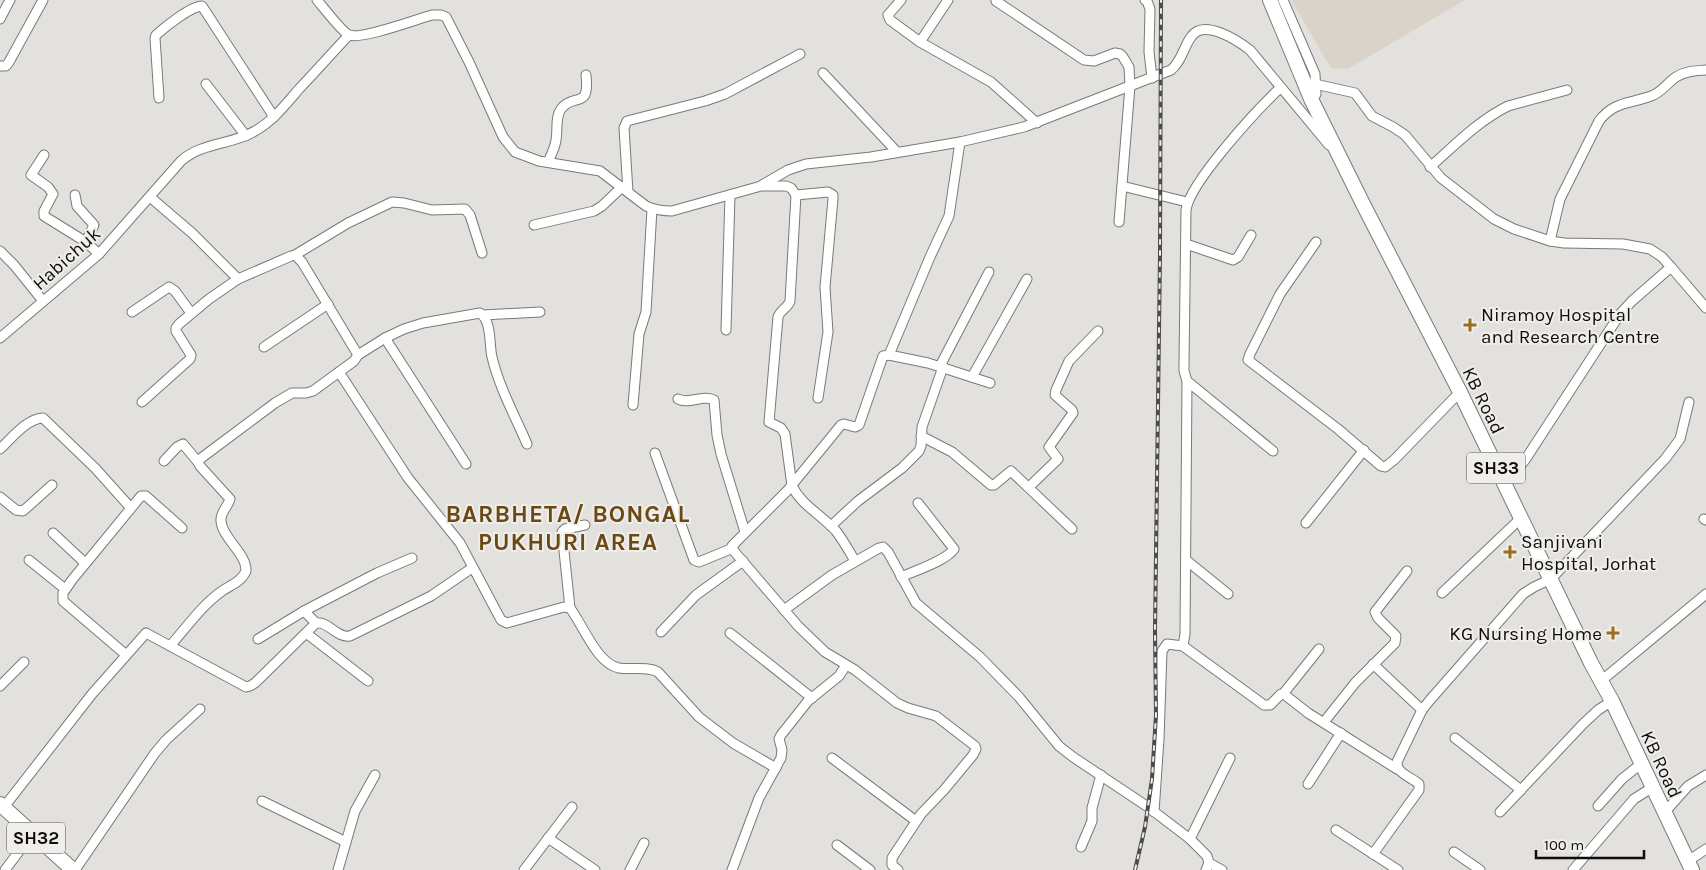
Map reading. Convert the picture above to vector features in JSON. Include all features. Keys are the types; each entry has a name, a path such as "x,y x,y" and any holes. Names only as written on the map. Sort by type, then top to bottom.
{"main road":[{"name":"KB Road","path":"1270,0 1312,101 1460,392 1612,701 1690,866"},
{"name":"SH32","path":"2,806 74,870"}],"street":[{"path":"0,18 10,0"},
{"path":"0,66 6,66 9,62 43,0"},
{"path":"317,0 349,35 368,34 432,15 446,17 462,46 507,144 515,152 553,163 600,171 646,206 658,211 672,211 761,186 788,170 806,164 871,157 960,142 1037,123 1171,70 1176,66 1194,32 1204,28 1227,36 1246,47 1341,159"},
{"path":"901,0 890,12 889,18 920,42 991,82 1037,123"},
{"path":"920,42 948,0"},
{"path":"1144,0 1147,1 1150,8 1149,46 1152,78"},
{"path":"1283,0 1314,74 1316,94 1312,101"},
{"path":"996,1 1084,60 1094,61 1115,53 1120,54 1127,61 1130,86 1120,222"},
{"path":"159,98 156,35 199,5 202,6 274,117"},
{"name":"Habichuk","path":"0,338 98,254 187,156 200,149 255,132 274,117 349,35"},
{"path":"625,190 624,128 627,121 715,98 732,91 800,54"},
{"path":"1550,241 1560,199 1604,114 1616,106 1660,92 1676,77 1706,70"},
{"path":"822,73 898,152"},
{"path":"553,163 559,113 564,106 580,99 585,94 587,87 586,75"},
{"path":"206,84 246,136"},
{"path":"1315,84 1355,93 1372,116 1393,126 1405,135 1430,167 1459,193 1494,218 1514,229 1550,241 1623,244 1644,247 1656,253 1671,267 1706,308"},
{"path":"1183,646 1186,560 1187,381 1184,363 1187,202 1195,187 1241,129 1280,88"},
{"path":"1430,167 1485,119 1499,110 1567,90"},
{"path":"889,355 949,216 960,142"},
{"path":"44,155 31,175 48,187 53,194 44,211 44,216 86,242 98,254"},
{"path":"761,186 786,186 792,188 796,195 790,301 778,316 770,422 781,428 785,434 792,486 807,506 831,526 855,561"},
{"path":"1122,186 1187,202"},
{"path":"534,225 594,212 625,190"},
{"path":"796,195 828,192 832,195 833,199 825,287 825,303 829,326 818,398"},
{"path":"75,195 77,206 94,225 86,242"},
{"path":"726,330 730,195"},
{"path":"150,197 192,233 238,280"},
{"path":"142,402 190,359 191,355 176,332 176,328 191,313 238,280 286,257 295,255 348,222 392,202 432,210 465,209 470,215 482,253"},
{"path":"633,405 639,334 646,312 652,209"},
{"path":"1186,244 1232,260 1238,257 1251,235"},
{"path":"1316,242 1280,294 1248,360 1364,450 1381,466 1389,465 1460,392"},
{"path":"0,251 43,301"},
{"path":"295,255 302,262 358,355"},
{"path":"1503,482 1516,472 1525,460 1620,314 1671,267"},
{"path":"831,526 858,501 916,456 921,446 921,436 942,366 989,272"},
{"path":"972,377 1027,279"},
{"path":"132,312 169,287 175,291 191,313"},
{"path":"264,347 328,304"},
{"path":"198,462 208,452 275,403 292,393 313,391 354,361 358,355 396,332 423,323 477,313 483,315 540,312"},
{"path":"483,315 486,321 491,355 499,379 527,444"},
{"path":"1029,488 1058,459 1049,447 1073,414 1072,410 1056,395 1056,390 1069,360 1098,331"},
{"path":"385,338 466,464"},
{"path":"655,453 694,560 699,562 733,548 735,542 792,486 841,425 847,424 855,427 859,425 880,359 885,355 942,366 990,383"},
{"path":"339,372 408,478 460,543 498,617 507,623 564,607 570,608"},
{"path":"1187,381 1273,451"},
{"path":"678,399 684,401 710,398 714,400 721,454 745,532"},
{"path":"1397,769 1396,762 1422,710 1523,594 1551,579 1673,449 1680,439 1689,402"},
{"path":"0,450 22,428 37,418 43,418 94,468 130,507"},
{"path":"921,436 952,452 988,484 994,485 1011,470 1072,529"},
{"path":"164,461 177,447 183,444 229,496 229,502 221,517 222,525 244,562 246,571 241,579 202,608 170,646"},
{"path":"1306,523 1364,450"},
{"path":"0,497 16,510 24,511 52,485"},
{"path":"125,654 63,601 62,597 66,589 130,507 143,495 182,528"},
{"path":"901,577 938,560 951,553 954,549 918,502"},
{"path":"1442,593 1521,518"},
{"path":"584,525 565,529 562,532 570,608 596,650 607,662 618,668 653,669 658,672 699,717 733,743 776,768"},
{"path":"53,533 86,563"},
{"path":"733,548 784,610 830,656 855,670 897,703 936,716 975,746 976,750 973,755 916,821 886,870"},
{"path":"784,610 832,575 855,561 883,548 888,552 916,603 980,657 1019,697 1059,746 1190,839 1207,856 1208,867 1222,870"},
{"path":"258,639 304,611 377,573 412,558"},
{"path":"29,560 66,589"},
{"path":"1186,560 1228,594"},
{"path":"661,632 696,595 743,561"},
{"path":"304,611 316,623 324,624 340,635 350,636 438,591 472,568"},
{"path":"1324,722 1346,692 1396,639 1396,636 1375,616 1375,612 1406,571"},
{"path":"1601,681 1706,594"},
{"path":"2,806 125,654 146,633 246,687 255,682 316,623"},
{"path":"306,633 368,681"},
{"path":"730,633 812,698"},
{"path":"1154,812 1162,651 1167,644 1183,646 1264,705 1270,705 1283,694 1319,649"},
{"path":"0,686 24,662"},
{"path":"1373,664 1422,710"},
{"path":"732,870 759,798 782,754 779,739 781,735 812,698 838,676 846,665"},
{"path":"1283,694 1308,713 1397,769 1420,786 1373,854"},
{"path":"1500,812 1588,719 1612,701"},
{"path":"74,870 155,752 200,709"},
{"path":"1308,784 1341,733"},
{"path":"1456,738 1521,790"},
{"path":"832,758 916,821"},
{"path":"1190,839 1230,758"},
{"path":"1598,806 1622,778 1642,763"},
{"path":"338,870 355,811 375,775"},
{"path":"1081,847 1092,821 1092,808 1101,775"},
{"path":"1664,813 1688,786 1706,775"},
{"path":"1573,870 1634,800 1653,787"},
{"path":"262,801 346,842"},
{"path":"524,870 572,806"},
{"path":"1336,830 1398,870"},
{"path":"5,870 32,834"},
{"path":"548,838 595,870"},
{"path":"630,870 644,843"},
{"path":"836,845 870,870"},
{"path":"1690,866 1706,849"},
{"path":"1454,852 1480,870"},
{"path":"892,862 898,870"}],"shaded area":[{"path":"1291,0 1465,0 1348,69 1331,68"}],"railway":[{"path":"1135,870 1145,827 1152,779 1156,715 1155,631 1161,0"}],"place":[{"name":"Niramoy Hospital and Research Centre","path":"1470,325"},
{"name":"Sanjivani Hospital, Jorhat","path":"1510,552"},
{"name":"KG Nursing Home","path":"1613,633"}],"district":[{"name":"BARBHETA/ BONGAL PUKHURI AREA","path":"568,528"}]}
